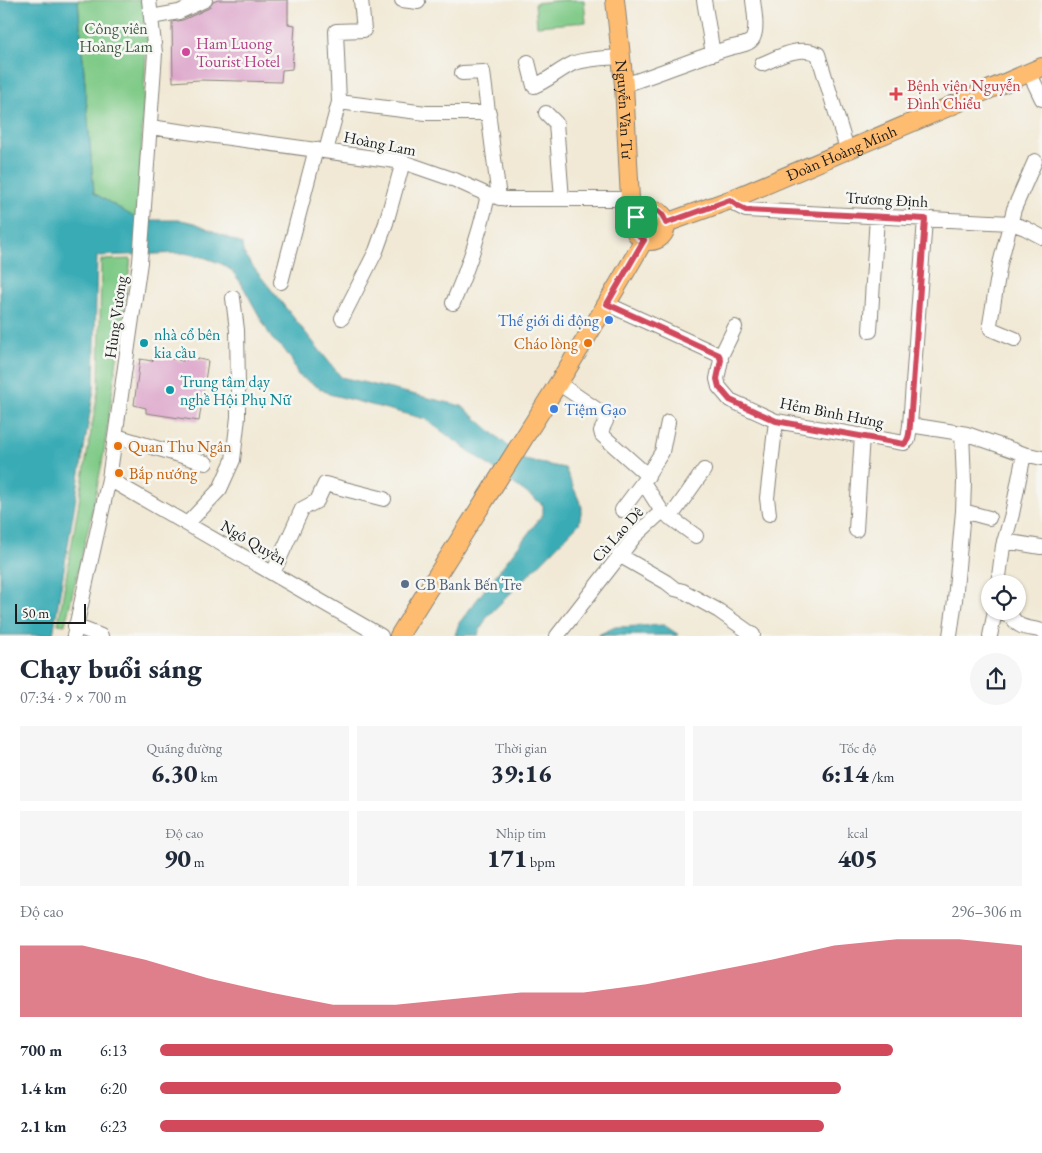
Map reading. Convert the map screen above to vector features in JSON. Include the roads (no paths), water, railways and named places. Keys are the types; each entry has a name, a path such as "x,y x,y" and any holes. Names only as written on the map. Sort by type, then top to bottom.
{"main road":[{"name":"Nguyễn Văn Tư","path":"615,0 624,85 630,199 632,210 636,217"},
{"name":"Đoàn Hoàng Minh","path":"666,223 730,200 1035,69"},
{"path":"653,209 662,214 666,223 660,238 649,241 639,237 634,228 636,217 643,210 653,209"},
{"path":"399,636 494,483 524,439 644,240"}],"street":[{"name":"Hùng Vương","path":"74,631 109,479 140,262 155,53 149,0"},
{"path":"151,17 179,12 205,0"},
{"path":"281,282 321,150 339,102 336,30 364,30 361,0"},
{"path":"402,0 418,2"},
{"path":"704,0 713,54"},
{"path":"624,85 749,42 753,39 755,28 753,0"},
{"path":"762,64 798,51 818,54 848,149"},
{"path":"528,62 534,86 576,63 621,57"},
{"path":"1035,69 1042,99"},
{"path":"453,303 494,196 489,113 483,72 462,73"},
{"path":"339,102 426,113 489,113"},
{"path":"546,113 556,122 562,199"},
{"name":"Hoàng Lam","path":"150,127 402,162 507,199 630,199"},
{"path":"1015,339 991,328 990,324 1000,264 1014,209 1036,161"},
{"path":"342,318 376,251 386,223 402,162"},
{"name":"Trương Định","path":"730,200 746,210 1011,223 1042,238"},
{"path":"870,331 877,216"},
{"path":"925,219 910,425 962,433 1024,454 1042,458"},
{"path":"187,524 220,489 233,460 238,417 238,386 237,330 233,298"},
{"path":"607,304 706,348 719,355 720,358 736,327"},
{"name":"Hẻm Bình Hưng","path":"720,358 720,369 717,379 719,387 730,400 776,421 904,444 908,440 910,425"},
{"path":"558,383 604,415 606,421 600,431 602,435 646,479 662,452 668,422"},
{"path":"769,514 767,492 776,421"},
{"path":"950,636 963,511 962,433"},
{"path":"856,530 862,435"},
{"path":"116,436 206,463"},
{"path":"999,575 1004,541 1024,454"},
{"path":"696,536 666,514 704,470"},
{"name":"Ngô Quyền","path":"109,479 381,636"},
{"name":"Cù Lao Dê","path":"557,636 635,536 666,514 646,479 622,510"},
{"path":"273,573 302,510 316,501 325,484 384,499"},
{"path":"963,511 989,518"},
{"path":"1004,541 1041,547"},
{"path":"619,555 675,589 687,592 719,610 753,635"},
{"path":"990,636 993,620"},
{"path":"1013,620 1024,628 1042,631"},
{"path":"74,631 101,636"}],"water":[{"path":"0,0 78,0 94,193 139,220 181,220 195,223 242,244 243,252 250,263 341,377 462,406 524,460 565,468 582,507 579,524 487,617 479,635 455,635 459,623 543,514 543,505 425,419 329,394 298,375 291,359 283,348 272,339 241,283 232,271 222,264 184,253 97,256 94,389 53,635 0,635"},
{"path":"664,625 679,635 598,635 615,627"}],"place":[{"name":"Ham Luong Tourist Hotel","path":"186,52"},
{"name":"Bệnh viện Nguyễn Đình Chiểu","path":"896,94"},
{"name":"Thế giới di động","path":"609,320"},
{"name":"nhà cổ bên kia cầu","path":"144,343"},
{"name":"Cháo lòng","path":"588,343"},
{"name":"Trung tâm dạy nghề Hội Phụ Nữ","path":"170,390"},
{"name":"Tiệm Gạo","path":"554,409"},
{"name":"Quan Thu Ngân","path":"118,446"},
{"name":"Bắp nướng","path":"119,473"},
{"name":"CB Bank Bến Tre","path":"405,584"}],"park label":[{"name":"Công viên Hoàng Lam","path":"116,37"}]}
